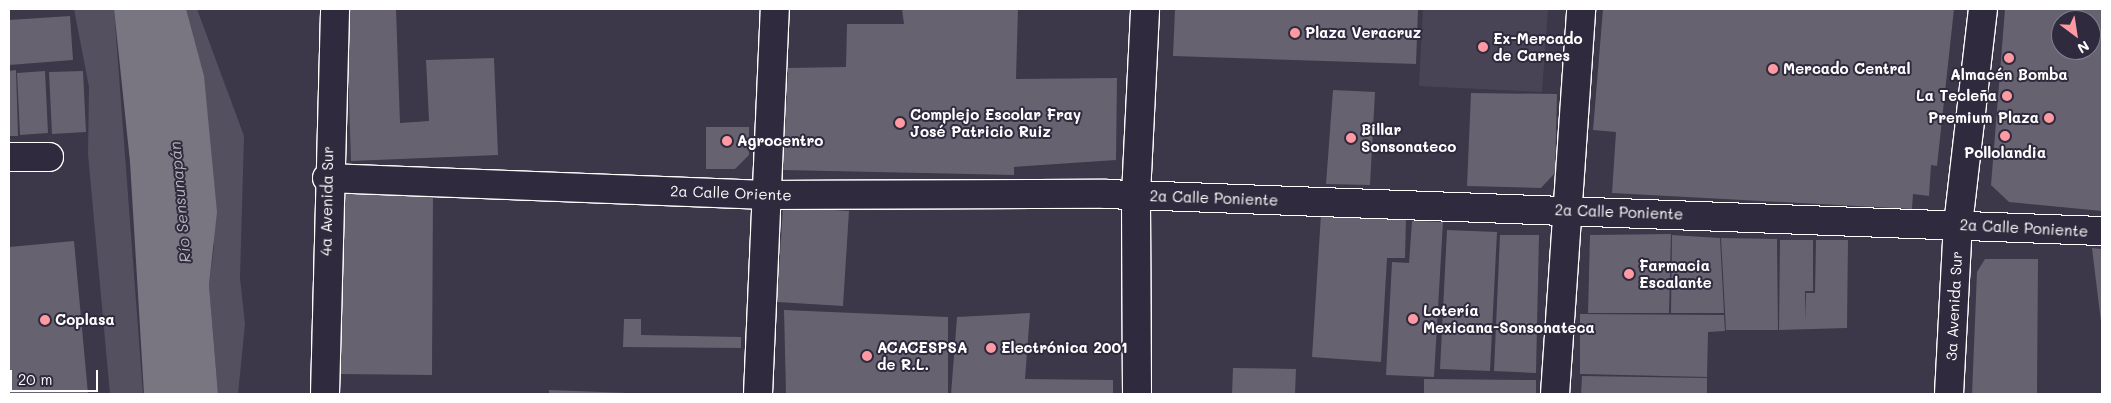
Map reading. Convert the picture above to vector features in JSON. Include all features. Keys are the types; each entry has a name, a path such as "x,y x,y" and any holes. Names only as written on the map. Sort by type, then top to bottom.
{"street":[{"name":"4a Avenida Sur","path":"325,394 327,178 335,9"},
{"path":"758,394 775,9"},
{"path":"1137,394 1136,195 1145,9"},
{"path":"1555,394 1581,9"},
{"name":"3a Avenida Sur","path":"1949,394 1958,224 1983,9"},
{"path":"9,156 49,156"},
{"name":"2a Calle Oriente","path":"327,178 767,195 1136,195"},
{"name":"2a Calle Poniente","path":"1136,195 1958,224 2102,231"}],"shaded area":[{"path":"74,9 114,9 143,394 110,394 88,154 89,87"},
{"path":"186,9 197,9 244,136 240,278 245,324 238,394 218,394 209,285 214,247"},
{"name":"Ex-Mercado de Carnes","path":"1423,9 1548,9 1542,92 1419,86"}],"water":[{"name":"Río Sensunapán","path":"114,9 186,9 204,76 217,212 209,285 218,394 144,394 130,162"}],"building":[{"path":"346,9 396,9 400,123 429,121 426,60 494,58 498,155 351,161"},
{"name":"Complejo Escolar Fray José Patricio Ruiz","path":"902,9 1018,9 1016,79 1117,78 1116,160 1014,167 1014,175 783,170 788,68 846,67 847,24 904,24"},
{"name":"Plaza Veracruz","path":"1175,9 1418,10 1416,64 1173,56"},
{"name":"Mercado Central","path":"1603,9 1954,9 1937,166 1931,165 1929,196 1913,194 1912,209 1612,193 1616,132 1593,130"},
{"name":"Premium Plaza","path":"2005,9 2102,9 2102,211 2009,202 1991,185"},
{"path":"70,16 73,60 9,65 9,20"},
{"path":"16,70 18,136 9,136 9,71"},
{"path":"45,71 48,133 20,135 17,73"},
{"path":"83,71 86,132 52,134 49,72"},
{"name":"Billar Sonsonateco","path":"1333,90 1375,92 1370,185 1326,184"},
{"path":"1471,93 1557,94 1555,173 1541,188 1467,186"},
{"name":"Agrocentro","path":"706,127 749,127 749,155 735,169 706,169"},
{"path":"341,192 433,192 432,375 339,374"},
{"path":"783,207 849,211 843,306 777,302"},
{"path":"1321,214 1406,217 1405,258 1387,258 1381,362 1312,357"},
{"name":"Lotería Mexicana-Sonsonateca","path":"1412,221 1443,222 1434,377 1386,375 1392,262 1409,263"},
{"path":"1447,230 1497,232 1490,371 1440,369"},
{"name":"Farmacia Escalante","path":"1671,234 1669,313 1588,313 1590,235"},
{"path":"1500,235 1539,235 1536,373 1494,371"},
{"path":"1672,235 1720,238 1724,313 1671,313"},
{"path":"1721,238 1777,239 1778,330 1726,330"},
{"path":"1780,240 1813,240 1813,291 1805,291 1805,322 1806,293 1815,293 1816,240 1848,240 1847,328 1779,330"},
{"name":"Coplasa","path":"74,241 88,394 9,394 9,247"},
{"path":"2092,248 2102,249 2102,322 2101,322"},
{"path":"1985,259 2038,259 2037,394 1972,394 1977,272"},
{"name":"ACACESPSA de R.L.","path":"784,310 948,317 948,394 786,394"},
{"name":"Electrónica 2001","path":"1030,313 1025,379 1113,380 1113,394 951,394 957,317"},
{"path":"1580,314 1724,315 1725,331 1708,332 1707,377 1580,374"},
{"path":"624,319 641,319 641,335 741,337 741,348 623,347"},
{"path":"1233,368 1296,369 1295,394 1232,394"},
{"path":"1582,376 1707,378 1707,394 1581,394"},
{"path":"1424,379 1536,380 1536,394 1424,394"},
{"path":"549,390 628,393 549,394"}],"place":[{"name":"Plaza Veracruz","path":"1295,33"},
{"name":"Ex-Mercado de Carnes","path":"1483,47"},
{"name":"Almacén Bomba","path":"2009,58"},
{"name":"Mercado Central","path":"1773,69"},
{"name":"La Tecleña","path":"2007,96"},
{"name":"Premium Plaza","path":"2049,118"},
{"name":"Complejo Escolar Fray José Patricio Ruiz","path":"900,123"},
{"name":"Pollolandia","path":"2005,136"},
{"name":"Billar Sonsonateco","path":"1351,138"},
{"name":"Agrocentro","path":"727,141"},
{"name":"Farmacia Escalante","path":"1629,274"},
{"name":"Lotería Mexicana-Sonsonateca","path":"1413,319"},
{"name":"Coplasa","path":"45,320"},
{"name":"Electrónica 2001","path":"991,348"},
{"name":"ACACESPSA de R.L.","path":"867,356"}]}
